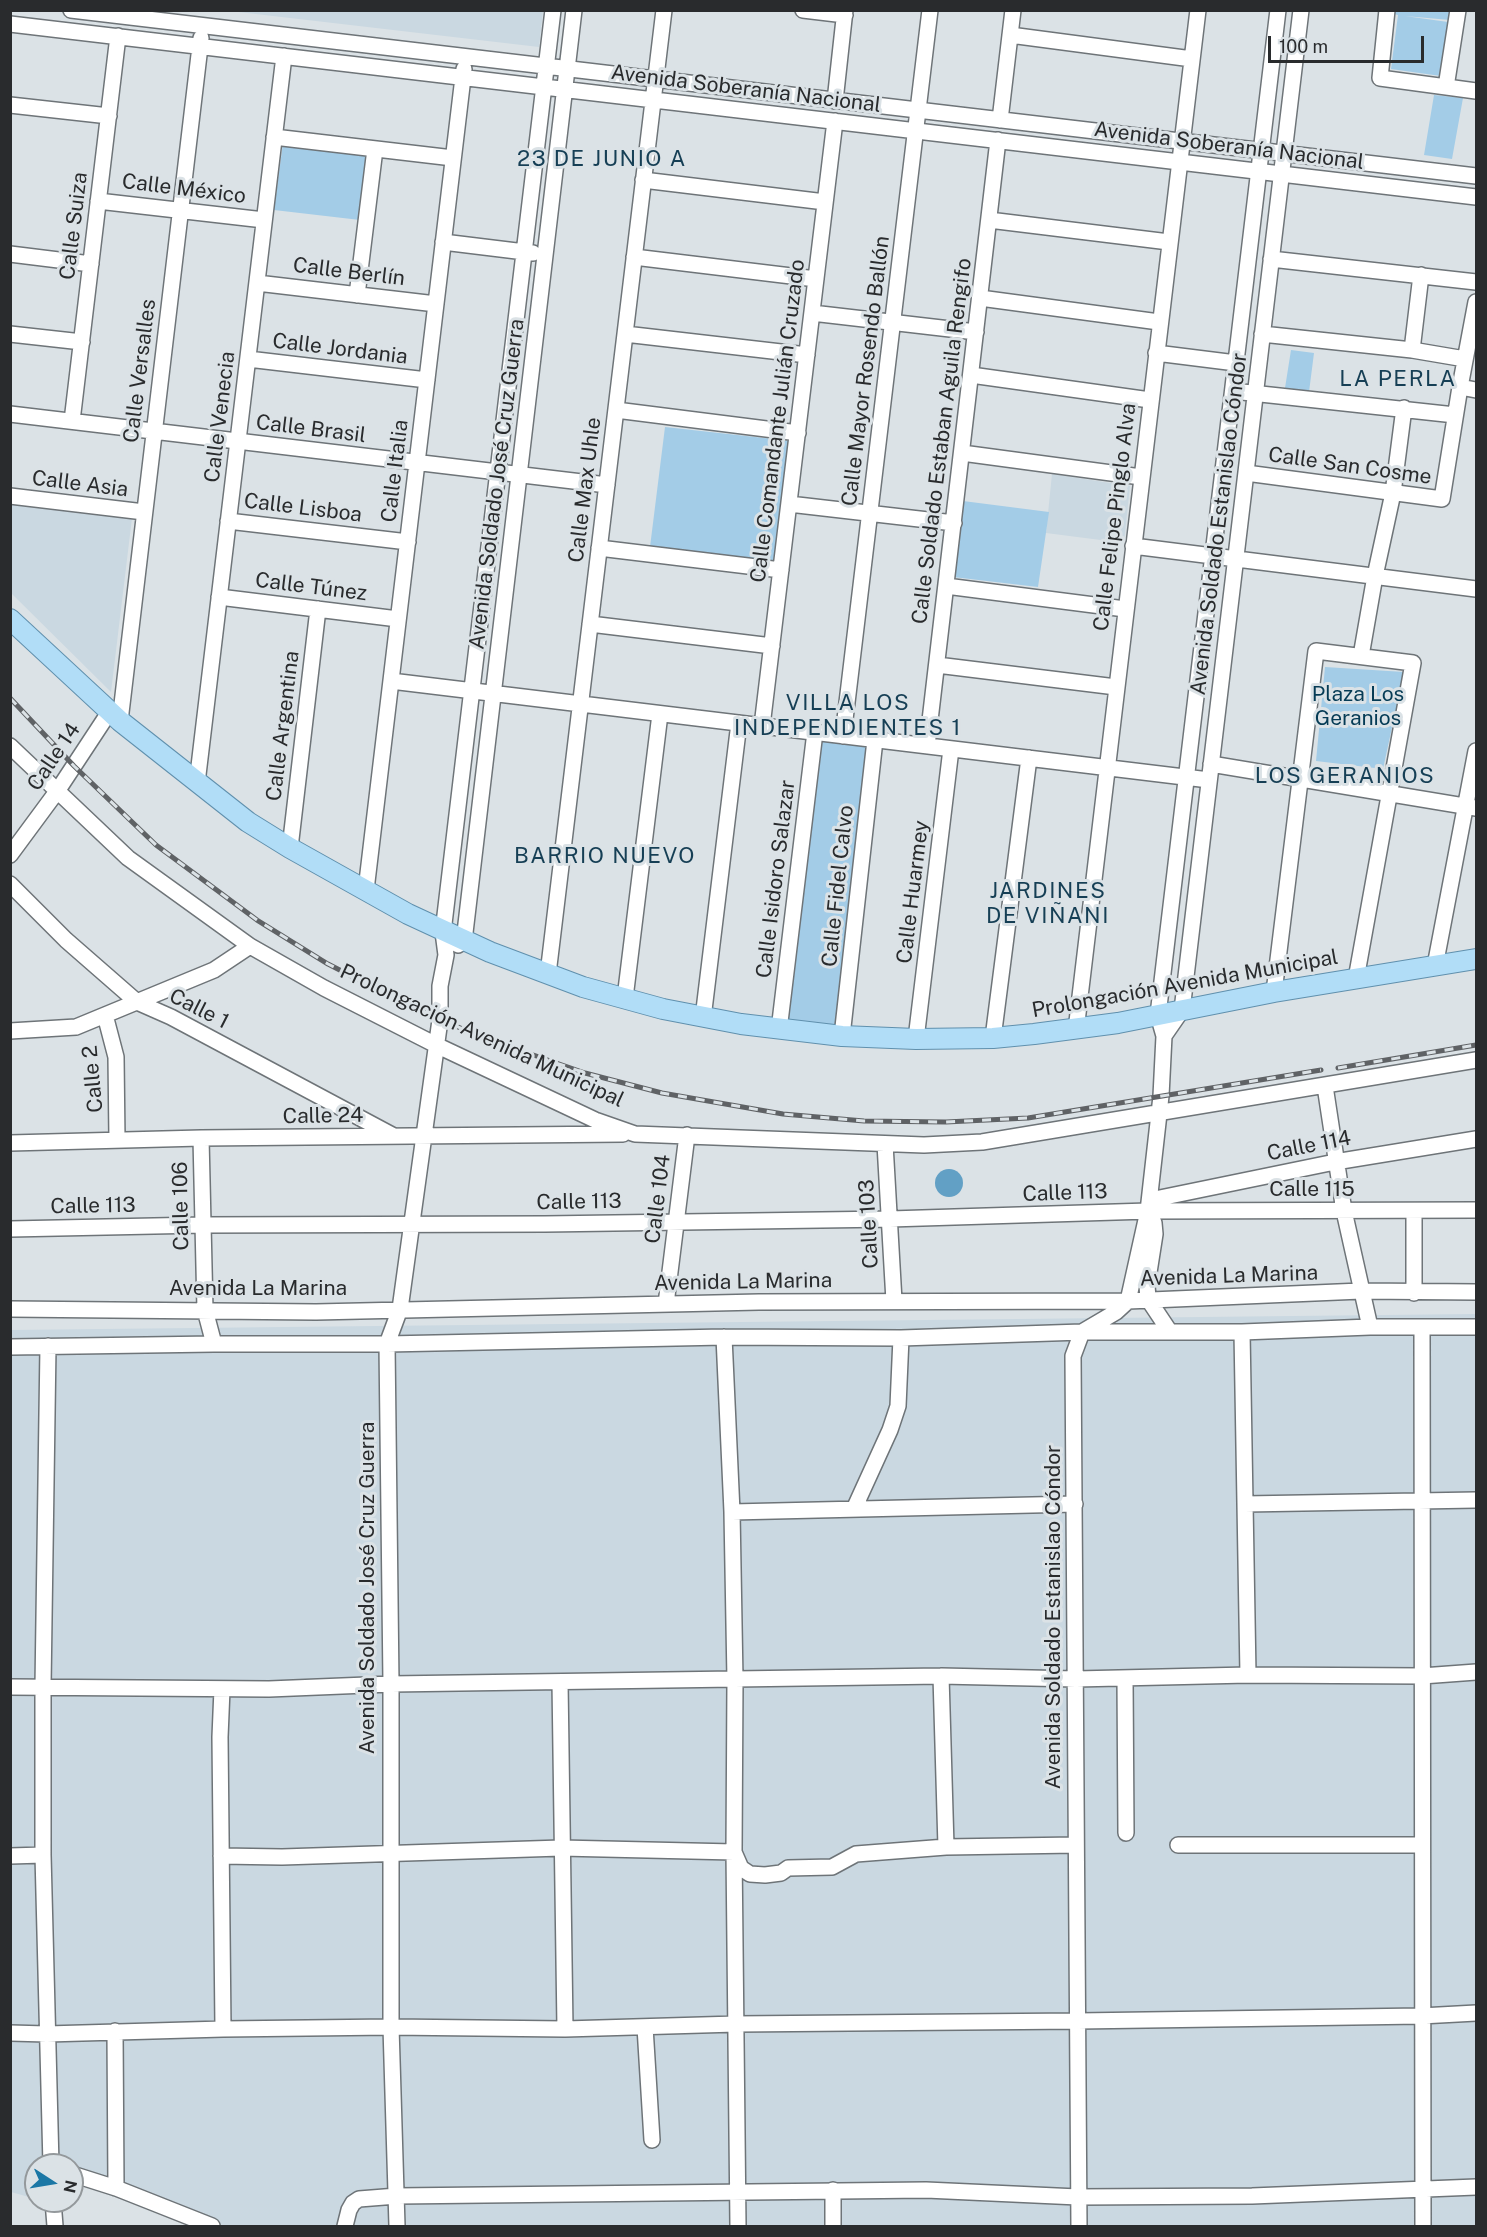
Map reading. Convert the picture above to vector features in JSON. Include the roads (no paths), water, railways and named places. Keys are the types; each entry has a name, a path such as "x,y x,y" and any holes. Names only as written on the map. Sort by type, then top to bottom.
{"main road":[{"name":"Prolongación Avenida Municipal","path":"10,620 115,716 197,783 248,822 290,848 366,891 464,941 548,974 625,998 703,1017 779,1030 842,1036 916,1040 993,1038 1076,1030 1274,992 1476,959"}],"street":[{"name":"Avenida Soberanía Nacional","path":"71,10 1476,176"},
{"name":"Avenida Soldado José Cruz Guerra","path":"397,2226 391,2027 391,1684 387,1344 400,1309 440,1020 440,986 446,955 443,932 553,10"},
{"name":"Avenida Soldado José Cruz Guerra","path":"464,941 574,10"},
{"name":"Calle Max Uhle","path":"548,974 664,10"},
{"path":"803,10 845,13 835,100"},
{"name":"Calle Mayor Rosendo Ballón","path":"843,736 930,10"},
{"path":"1000,120 1013,10"},
{"name":"Calle Felipe Pinglo Alva","path":"1076,1030 1178,162 1198,10"},
{"name":"Avenida Soldado Estanislao Cóndor","path":"1128,1301 1149,1206 1160,1112 1164,1036 1158,1015 1278,10"},
{"name":"Avenida Soldado Estanislao Cóndor","path":"1164,1036 1182,1010 1301,10"},
{"path":"1388,10 1380,78 1476,91"},
{"path":"1446,87 1458,10"},
{"name":"Avenida Soberanía Nacional","path":"10,24 1476,197"},
{"name":"Calle Versalles","path":"115,716 144,512 202,26"},
{"path":"1010,35 1192,59"},
{"name":"Calle Suiza","path":"72,421 118,36"},
{"name":"Calle Venecia","path":"197,783 284,56"},
{"name":"Calle Italia","path":"366,891 466,57"},
{"path":"10,105 109,116"},
{"name":"Calle Comandante Julián Cruzado","path":"762,726 835,121"},
{"path":"274,137 453,158"},
{"name":"Calle Soldado Estaban Aguila Rengifo","path":"927,746 998,140"},
{"path":"357,295 375,149"},
{"path":"1432,192 1436,172"},
{"path":"643,180 825,202"},
{"name":"Calle México","path":"98,201 264,220"},
{"path":"989,220 1169,242"},
{"path":"443,242 545,255"},
{"path":"10,254 91,264"},
{"path":"634,257 816,279"},
{"path":"1271,259 1421,274 1476,282"},
{"path":"1412,350 1421,274"},
{"name":"Calle Berlín","path":"257,283 436,304"},
{"path":"980,298 1159,322"},
{"name":"Calle San Cosme","path":"1246,473 1442,499 1476,302"},
{"path":"812,313 976,332"},
{"path":"10,334 82,342"},
{"path":"625,334 807,355"},
{"path":"1262,334 1412,350 1465,359"},
{"path":"1156,353 1236,363"},
{"name":"Calle Jordania","path":"248,359 427,380"},
{"path":"971,375 1150,400"},
{"path":"1460,387 1476,390"},
{"path":"1233,391 1255,395 1404,408 1455,416"},
{"path":"1361,656 1393,493 1404,408"},
{"path":"616,410 798,433"},
{"name":"Calle Brasil","path":"10,414 607,485"},
{"path":"962,453 1141,477"},
{"name":"Calle Asia","path":"10,496 144,512"},
{"path":"789,504 954,524"},
{"name":"Calle Lisboa","path":"228,521 408,542"},
{"path":"1133,546 1476,589"},
{"path":"599,548 781,570"},
{"path":"946,586 1125,609"},
{"name":"Calle Túnez","path":"219,597 398,619"},
{"name":"Calle Argentina","path":"290,848 318,609"},
{"path":"590,624 772,646"},
{"path":"1274,992 1316,651 1413,663 1356,979"},
{"path":"937,665 1116,687"},
{"path":"391,681 1209,780"},
{"path":"625,998 660,714"},
{"name":"Calle 14","path":"10,855 115,716"},
{"path":"703,1017 739,723"},
{"name":"Calle Isidoro Salazar","path":"779,1030 815,732"},
{"name":"Calle Fidel Calvo","path":"842,1036 875,740"},
{"name":"Prolongación Avenida Municipal","path":"10,746 128,858 250,946 324,988 436,1045 595,1120 635,1134 924,1145 982,1142 1476,1060"},
{"name":"Calle Huarmey","path":"916,1040 951,749"},
{"path":"1435,966 1471,807 1476,751"},
{"path":"993,1038 1029,758"},
{"path":"1211,764 1471,807"},
{"name":"Calle 1","path":"10,884 66,940 136,1002 171,1017 394,1136"},
{"path":"446,955 464,941"},
{"path":"10,1031 76,1028 214,970 250,946"},
{"name":"Calle 2","path":"105,1015 117,1057 117,1140"},
{"path":"1324,1086 1344,1211 1370,1327"},
{"name":"Calle 24","path":"10,1143 201,1138 394,1136 424,1138 635,1134"},
{"name":"Calle 104","path":"666,1304 687,1135"},
{"name":"Calle 106","path":"201,1138 205,1310 214,1344"},
{"name":"Calle 114","path":"1149,1206 1335,1162 1476,1139"},
{"name":"Calle 103","path":"885,1144 894,1301"},
{"path":"1149,1206 1155,1234 1147,1285 1148,1299 1170,1332"},
{"name":"Calle 115","path":"1149,1206 1344,1211 1476,1210"},
{"name":"Calle 113","path":"10,1229 202,1225 890,1219 1149,1206"},
{"path":"1414,1211 1414,1293"},
{"name":"Avenida La Marina","path":"10,1309 316,1311 894,1301 1128,1301 1361,1292 1476,1292"},
{"path":"1082,1332 1116,1312 1128,1301"},
{"path":"10,1347 387,1344 724,1337 901,1338 1082,1332 1242,1332 1370,1327 1476,1327"},
{"path":"1422,1328 1423,2226"},
{"name":"Avenida Soldado Estanislao Cóndor","path":"1079,2226 1074,1356 1082,1332"},
{"path":"1242,1332 1248,1675"},
{"path":"724,1337 732,1512 735,1680 734,1852 738,2226"},
{"path":"854,1509 890,1430 898,1406 901,1338"},
{"path":"48,1346 43,1855 51,2153"},
{"path":"1245,1504 1421,1499 1476,1500"},
{"path":"732,1512 1075,1504"},
{"path":"10,1687 269,1689 391,1684 941,1676 1076,1679 1248,1675 1422,1676 1476,1671"},
{"path":"941,1676 946,1847"},
{"path":"1125,1678 1126,1833"},
{"path":"560,1682 565,2029"},
{"path":"222,1689 223,2028"},
{"path":"734,1852 741,1869 750,1874 765,1875 781,1873 788,1868 832,1867 856,1854 946,1847 1076,1845"},
{"path":"1178,1845 1421,1845"},
{"path":"221,1856 390,1854 561,1848 734,1852"},
{"path":"10,1857 43,1855"},
{"path":"10,2033 47,2034 223,2028 565,2029 736,2024 1421,2016 1476,2013"},
{"path":"645,2027 652,2140"},
{"path":"115,2031 116,2188"},
{"path":"84,2178 212,2226"},
{"path":"345,2226 349,2210 359,2199 397,2196 926,2190 1078,2197 1252,2196 1476,2187"},
{"path":"833,2190 833,2226"}],"railway":[{"path":"10,698 74,766 156,845 257,920 328,964 402,1002 476,1035 585,1073 662,1093 783,1114 864,1121 946,1122 1028,1118 1321,1070"},
{"path":"1338,1068 1476,1045"}],"district":[{"name":"23 DE JUNIO A","path":"602,159"},
{"name":"LA PERLA","path":"1398,379"},
{"name":"VILLA LOS INDEPENDIENTES 1","path":"848,716"},
{"name":"LOS GERANIOS","path":"1345,776"},
{"name":"BARRIO NUEVO","path":"605,856"},
{"name":"JARDINES DE VIÑANI","path":"1048,904"}],"park label":[{"name":"Plaza Los Geranios","path":"1358,707"}]}
